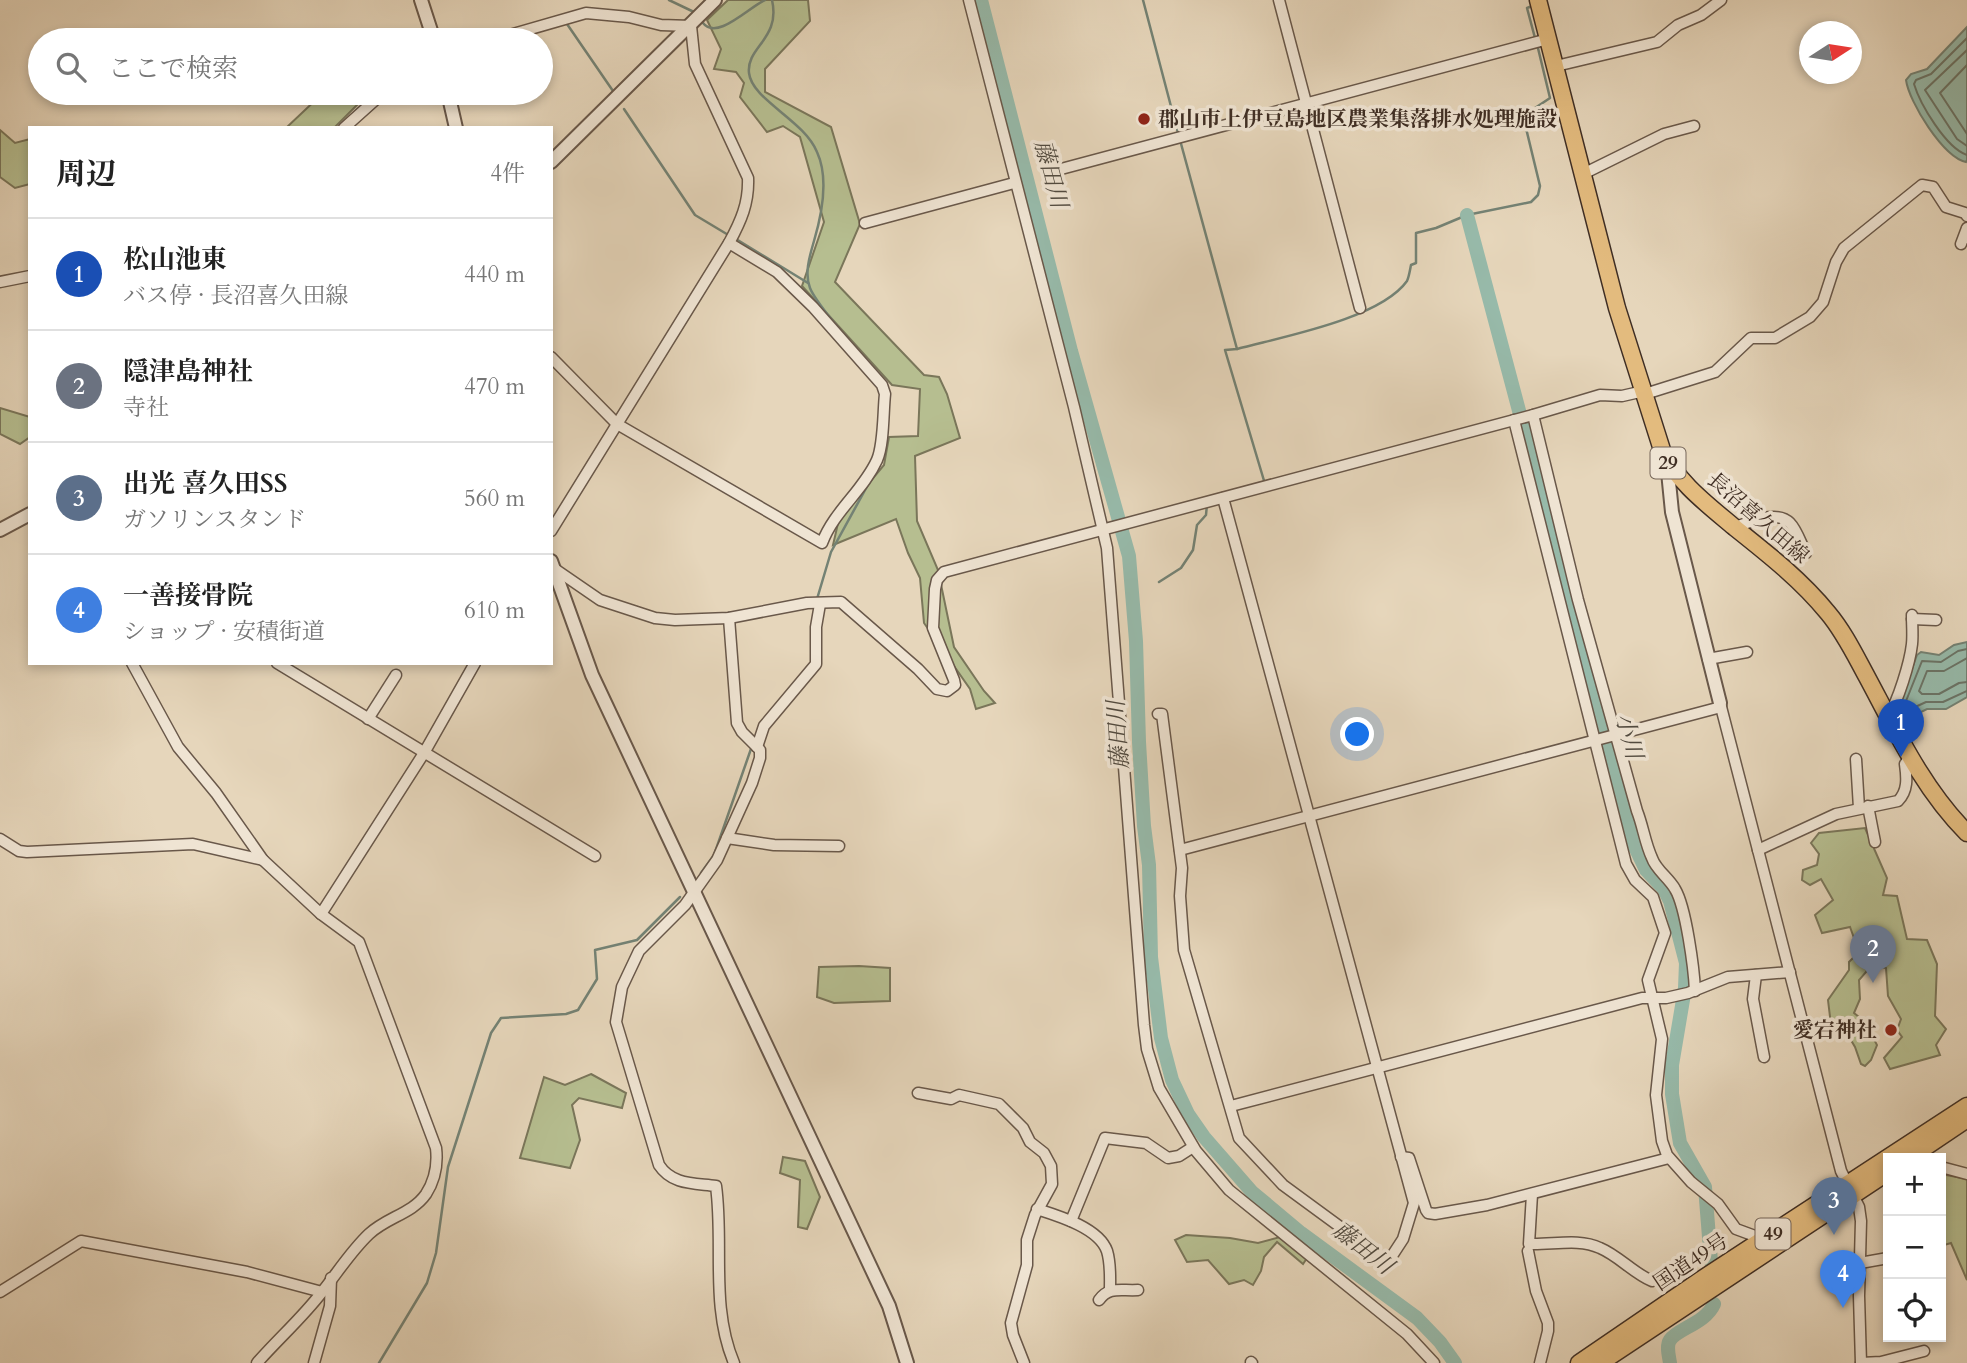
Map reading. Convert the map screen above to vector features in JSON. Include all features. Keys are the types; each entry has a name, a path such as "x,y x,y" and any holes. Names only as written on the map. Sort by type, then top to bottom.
{"main road":[{"name":"長沼喜久田線","path":"1538,0 1617,308 1667,462 1681,479 1798,580 1831,616 1910,757 1941,805 1967,833"},
{"name":"国道49号","path":"1600,1363 1967,1106"},
{"path":"1918,1153 1967,1119"},
{"name":"国道49号","path":"1579,1363 1762,1241 1850,1190 1883,1174"}],"street":[{"path":"421,0 431,28"},
{"path":"553,160 715,0"},
{"path":"969,0 1014,183 1074,407 1107,548 1147,1049 1159,1088 1193,1147 1229,1190 1406,1334 1434,1363"},
{"path":"1279,0 1360,308"},
{"path":"1556,66 1657,42 1678,25 1700,15 1721,0"},
{"path":"534,28 586,13 691,26"},
{"path":"553,528 742,219 748,195 748,177 695,64 691,26"},
{"path":"1060,169 1548,38"},
{"path":"346,126 370,105"},
{"path":"451,105 456,126"},
{"path":"1583,174 1664,134 1693,126"},
{"path":"865,223 1014,183"},
{"path":"553,566 600,600 654,618 730,618 807,603 834,601 845,605 937,689 947,691 955,685 954,680 933,628 937,579 944,572 1600,395 1645,393 1710,374 1751,338 1770,340 1810,317 1823,302 1836,262 1844,248 1922,185 1933,187 1942,203 1967,216"},
{"path":"1961,244 1967,228"},
{"path":"553,359 617,424 822,543 833,521 866,480 878,458 888,410 885,394 882,385 813,307 777,272 729,243"},
{"path":"0,282 28,276"},
{"path":"1533,415 1578,600 1652,860 1675,888 1680,902 1692,962 1687,993"},
{"path":"1514,420 1626,864 1635,880 1653,897 1665,933 1648,980 1662,1039 1656,1095 1662,1141 1670,1158 1708,1195 1736,1230 1762,1241"},
{"path":"1667,462 1672,512 1708,659 1841,1171 1861,1221 1861,1363 1881,1362 1924,1351"},
{"path":"1158,714 1162,714 1180,850 1184,950 1239,1138 1283,1185 1388,1262 1403,1239 1414,1203 1223,498"},
{"path":"0,530 28,515"},
{"path":"1735,527 1773,517 1782,518 1790,523 1806,553"},
{"path":"553,568 592,675 889,1306 907,1363"},
{"path":"757,747 764,726 816,664 816,627 820,604"},
{"path":"1888,716 1895,703 1912,645 1912,617 1936,620"},
{"path":"730,618 737,723 757,747 760,758 752,783 717,860 685,905 639,951 622,987 616,1022 659,1165 667,1177 716,1186 718,1285 727,1346 734,1363"},
{"path":"1708,659 1747,652"},
{"path":"133,665 178,747 216,793 263,860 321,914 359,942 436,1148 437,1160 433,1180 419,1202 411,1210 372,1231 331,1277 322,1292 257,1363"},
{"path":"280,665 595,856"},
{"path":"321,914 424,753 474,665"},
{"path":"368,719 396,675"},
{"path":"1180,850 1720,705"},
{"path":"1758,850 1836,814 1901,799 1907,778 1905,764 1910,757"},
{"path":"1856,759 1863,807 1875,842"},
{"path":"727,838 774,845 839,846"},
{"path":"0,839 19,851 27,852 193,844 263,860"},
{"path":"1231,1106 1642,998 1687,993 1728,977 1790,971"},
{"path":"1756,975 1753,999 1764,1057"},
{"path":"918,1093 951,1099 960,1095 999,1104 1023,1128 1030,1142 1044,1153 1052,1167 1052,1184 1038,1209 1027,1240 1027,1265 1011,1323 1024,1363"},
{"path":"1071,1221 1105,1138 1146,1143 1168,1158 1179,1156 1193,1147"},
{"path":"1401,1157 1409,1158 1428,1213 1487,1205 1670,1158"},
{"path":"1946,1168 1967,1174"},
{"path":"1532,1194 1529,1244 1583,1242 1598,1246 1652,1281"},
{"path":"1038,1209 1071,1221 1092,1234 1104,1246 1110,1265 1110,1290"},
{"path":"0,1292 81,1241 247,1272 322,1292"},
{"path":"1528,1251 1536,1291 1548,1323 1540,1363"},
{"path":"1860,1263 1883,1259"},
{"path":"314,1363 330,1306 331,1277"},
{"path":"1099,1300 1110,1290 1138,1290"}],"shaded area":[{"path":"728,0 808,0 810,21 765,69 765,92 831,127 860,224 835,282 924,375 939,377 947,394 960,438 915,456 917,521 938,570 954,647 995,703 976,709 970,689 924,623 920,578 896,519 833,545 839,519 884,465 889,437 918,436 920,389 892,385 802,286 824,222 800,137 783,126 767,132 740,97 744,83 736,72 714,69 721,49 707,20"},
{"path":"310,105 357,105 336,126 288,126"},
{"path":"0,130 15,143 28,140 28,185 15,188 0,177"},
{"path":"0,408 28,416 28,438 20,444 0,434"},
{"path":"1865,828 1887,878 1883,895 1897,896 1907,939 1927,940 1937,964 1935,1016 1946,1029 1936,1045 1940,1055 1890,1069 1884,1058 1902,1037 1897,1030 1901,1019 1888,996 1886,968 1872,965 1859,980 1860,999 1854,1013 1864,1021 1877,1045 1871,1060 1865,1066 1861,1064 1845,1030 1835,1037 1828,1000 1849,970 1849,962 1859,952 1850,927 1822,933 1815,915 1833,900 1821,879 1810,885 1802,880 1803,870 1817,865 1819,854 1811,843 1819,833"},
{"path":"819,967 890,968 890,1001 834,1003 817,997"},
{"path":"591,1074 626,1093 622,1108 579,1098 572,1105 580,1140 570,1168 520,1158 544,1077 565,1085"},
{"path":"783,1157 805,1161 820,1197 807,1229 798,1227 800,1180 780,1173"},
{"path":"1946,1175 1967,1179 1967,1280 1951,1243 1946,1244"},
{"path":"1186,1235 1258,1243 1280,1237 1307,1258 1303,1264 1277,1242 1264,1257 1261,1271 1253,1285 1244,1280 1229,1284 1208,1260 1187,1262 1175,1240"}],"water":[{"path":"1967,27 1966,162 1947,150 1928,127 1913,101 1906,80 1911,74 1927,69"},
{"path":"1967,642 1967,697 1946,709 1927,709 1911,717 1907,716 1899,704 1917,655 1921,652 1939,655 1954,645"}],"waterway":[{"path":"669,0 694,12"},
{"path":"703,23 716,28 725,25 765,0"},
{"path":"772,0 772,24 749,64 749,73 759,92 810,141 821,162 823,196 808,264 808,282 816,299 844,336"},
{"name":"藤田川","path":"981,0 1071,351 1129,556 1136,641 1144,826 1149,865 1151,957 1161,1038 1172,1080 1188,1114 1204,1137 1252,1192 1301,1233 1417,1318 1455,1363"},
{"path":"1143,0 1178,133"},
{"path":"1535,5 1527,8 1535,38"},
{"path":"567,24 613,91"},
{"path":"1265,484 1225,350 1328,325 1375,306 1394,294 1407,281 1411,265 1416,263 1416,233 1467,215 1531,202 1538,195 1540,186 1525,124 1535,108 1550,98 1537,44"},
{"path":"624,109 695,215 730,236"},
{"path":"1180,140 1237,349"},
{"name":"小川","path":"1467,215 1635,847 1646,870 1664,889 1670,901 1686,963 1685,988 1672,1065 1672,1094 1680,1143 1705,1187 1711,1262"},
{"path":"736,239 808,283"},
{"path":"817,599 831,552 870,481"},
{"path":"1159,582 1181,568 1193,550 1197,525 1206,515 1207,504"},
{"path":"701,873 714,855 752,746"},
{"path":"379,1363 427,1283 436,1253 448,1167 491,1033 501,1018 566,1014 578,1010 597,979 595,950 637,940 680,897"},
{"name":"小川","path":"1670,1363 1670,1340 1705,1316 1714,1304"}],"place":[{"name":"郡山市上伊豆島地区農業集落排水処理施設","path":"1144,119"},
{"name":"松山池東","path":"1901,757"},
{"name":"隠津島神社","path":"1873,983"},
{"name":"愛宕神社","path":"1891,1030"},
{"name":"出光 喜久田SS","path":"1834,1235"},
{"name":"一善接骨院","path":"1843,1308"}]}
